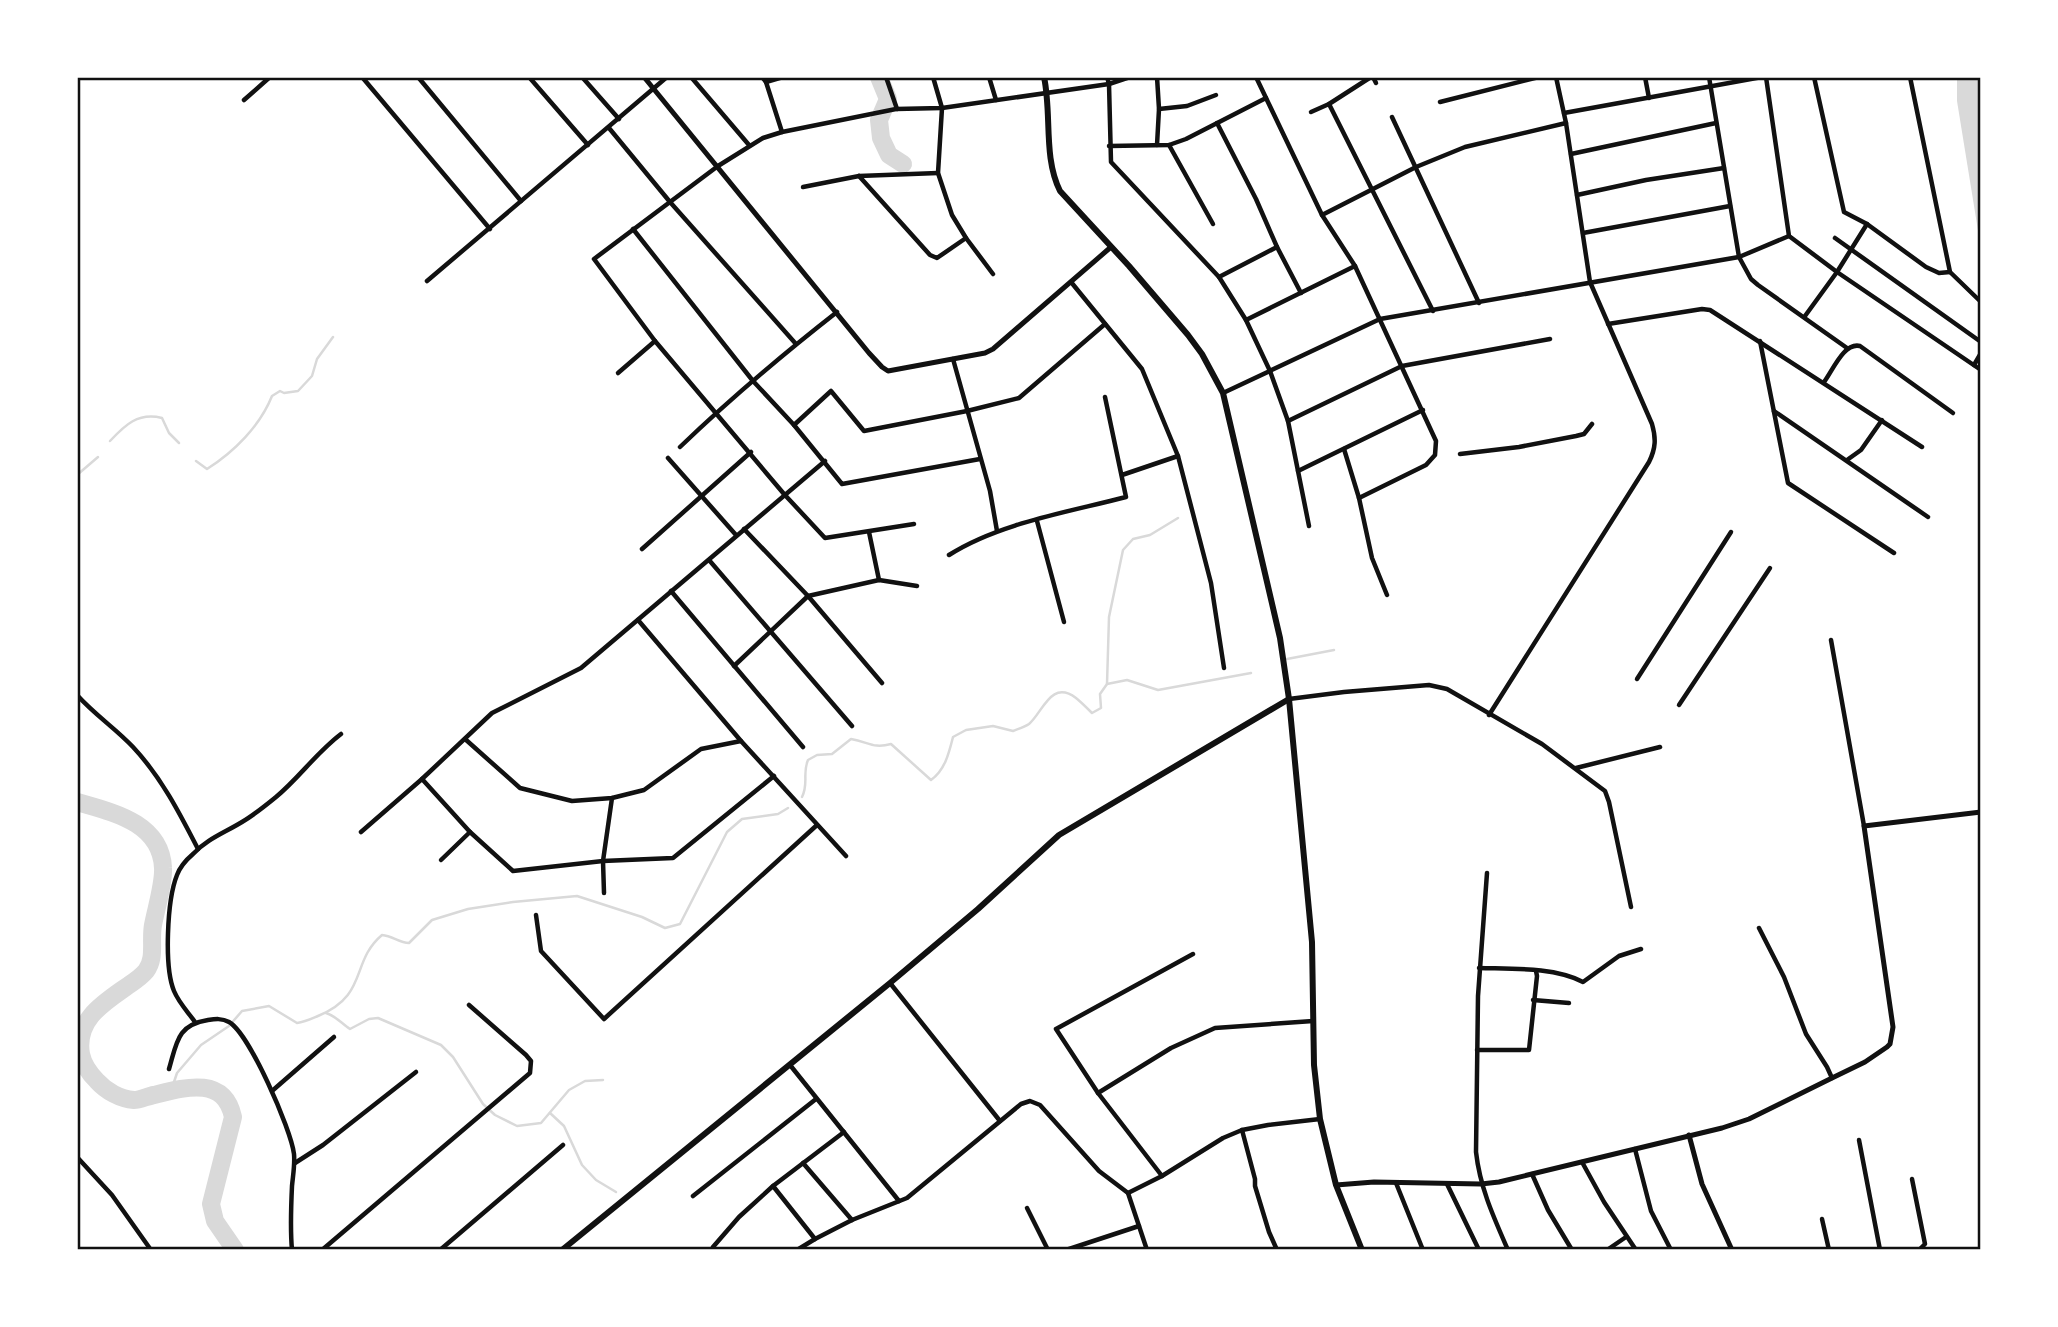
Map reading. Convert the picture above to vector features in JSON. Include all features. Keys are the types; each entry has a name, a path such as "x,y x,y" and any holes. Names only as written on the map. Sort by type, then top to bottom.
{"main road":[{"path":"1044,77 1048,93 1054,179 1066,199 1129,266 1188,335 1202,354 1223,393 1280,638 1289,699 1312,942 1314,1065 1320,1119 1336,1185 1362,1250"},
{"path":"562,1250 890,984 1059,835 1289,699"}],"street":[{"path":"255,77 261,84"},
{"path":"244,100 270,77"},
{"path":"362,77 490,229"},
{"path":"418,77 522,201"},
{"path":"528,77 588,145"},
{"path":"582,77 619,119"},
{"path":"644,77 869,353 888,370 985,353 993,349 1111,247"},
{"path":"427,281 667,77"},
{"path":"691,77 749,145"},
{"path":"762,77 782,132"},
{"path":"766,82 783,77"},
{"path":"886,77 896,109"},
{"path":"933,77 942,108 938,173 952,215 965,238 993,274"},
{"path":"989,77 996,100"},
{"path":"1107,77 1111,162 1219,276 1246,320 1270,371 1287,421 1309,526"},
{"path":"914,524 825,538 784,494 655,341 594,259 718,166 763,138 896,109 942,108 1109,84 1130,77"},
{"path":"1157,77 1157,145"},
{"path":"1256,77 1322,215 1355,266 1436,440 1433,459 1426,465 1359,498"},
{"path":"1311,112 1372,77 1376,83"},
{"path":"1440,102 1539,77"},
{"path":"1489,715 1655,451 1656,437 1652,424 1590,282 1566,123 1556,77"},
{"path":"1644,77 1649,98"},
{"path":"1709,77 1739,257 1751,279 1847,348"},
{"path":"1564,113 1764,77 1789,236 1981,370"},
{"path":"1814,77 1844,212 1867,224 1926,267 1939,273 1950,272"},
{"path":"1910,77 1950,272 1981,302"},
{"path":"1159,109 1187,106 1216,95"},
{"path":"1109,146 1169,145 1266,98"},
{"path":"1329,104 1433,311"},
{"path":"1392,117 1479,303"},
{"path":"1217,123 1301,293"},
{"path":"1322,215 1416,167 1465,147 1566,123"},
{"path":"1571,154 1716,123"},
{"path":"609,128 670,202 796,344"},
{"path":"1169,145 1213,224"},
{"path":"1577,195 1724,167"},
{"path":"803,187 859,176 938,173"},
{"path":"859,176 930,255 937,258 965,238"},
{"path":"1583,233 1730,206"},
{"path":"1805,316 1867,224"},
{"path":"633,229 753,381 825,461 842,484 980,458"},
{"path":"1223,393 1380,319 1739,257 1789,236"},
{"path":"1835,238 1981,342"},
{"path":"1219,276 1277,247"},
{"path":"1246,320 1355,266"},
{"path":"1071,282 1142,369 1178,456 1210,583 1224,668"},
{"path":"1608,324 1702,309 1717,313 1922,447"},
{"path":"680,447 716,412 837,312"},
{"path":"793,425 831,391 864,431 1019,398 1105,324"},
{"path":"1287,421 1402,366 1550,339"},
{"path":"618,373 655,341"},
{"path":"1760,341 1788,483 1894,553"},
{"path":"1824,382 1847,348 1860,345 1952,414"},
{"path":"1974,365 1981,353"},
{"path":"953,359 990,491 998,531"},
{"path":"949,555 969,542 998,531 1126,497 1105,397"},
{"path":"1298,471 1424,410"},
{"path":"1774,411 1928,517"},
{"path":"1846,460 1861,450 1882,420"},
{"path":"1460,454 1519,447 1576,436 1584,434 1592,425"},
{"path":"1344,449 1359,498 1372,558 1387,595"},
{"path":"642,549 751,452"},
{"path":"1122,475 1178,456"},
{"path":"668,458 736,535"},
{"path":"361,832 492,713 581,668 825,461"},
{"path":"1037,521 1064,622"},
{"path":"744,529 808,596 882,683"},
{"path":"869,532 879,580"},
{"path":"1637,679 1731,532"},
{"path":"709,560 852,726"},
{"path":"1679,705 1770,568"},
{"path":"734,666 808,596 879,580 917,586"},
{"path":"671,591 803,747"},
{"path":"638,620 741,741 846,856"},
{"path":"1336,1185 1396,1182 1481,1184 1722,1128 1749,1119 1864,1062 1890,1044 1893,1027 1864,826 1831,640"},
{"path":"1289,699 1429,685 1447,689 1542,744 1605,791 1631,907"},
{"path":"77,695 98,718 132,747 160,779 198,849"},
{"path":"195,1022 173,989 170,976 168,942 176,878 184,863 198,849 248,818 278,795 320,751 341,734"},
{"path":"465,738 520,789 572,801 612,798 644,790 701,749 741,741"},
{"path":"1576,768 1660,747"},
{"path":"422,779 470,832 513,871 603,860 673,858 774,776"},
{"path":"604,893 603,860 612,798"},
{"path":"1864,826 1981,812"},
{"path":"536,915 541,951 604,1019 817,825"},
{"path":"441,860 470,832"},
{"path":"1487,873 1479,968 1476,1152 1481,1184 1508,1250"},
{"path":"1759,928 1784,977 1806,1034 1832,1078"},
{"path":"1479,968 1532,970 1569,975 1583,982 1619,956 1641,949"},
{"path":"1162,1176 1098,1093 1056,1029 1193,954"},
{"path":"1477,1050 1529,1050 1536,971"},
{"path":"890,984 1000,1121"},
{"path":"1533,1000 1569,1003"},
{"path":"322,1250 530,1073 531,1061 469,1005"},
{"path":"169,1069 183,1029 195,1022 219,1018 234,1026 272,1091 288,1130 295,1163 291,1209 292,1250"},
{"path":"1098,1093 1171,1048 1215,1028 1313,1021"},
{"path":"272,1091 334,1037"},
{"path":"790,1065 900,1201"},
{"path":"295,1163 323,1145 416,1072"},
{"path":"692,1196 816,1099"},
{"path":"797,1250 852,1220 907,1198 1026,1102 1037,1102 1099,1171 1128,1193 1147,1250"},
{"path":"1128,1193 1162,1176 1223,1138 1242,1130 1320,1119"},
{"path":"1242,1130 1255,1186 1277,1250"},
{"path":"713,1247 739,1217 773,1186 844,1132"},
{"path":"1689,1135 1702,1184 1732,1250"},
{"path":"1859,1140 1880,1250"},
{"path":"440,1250 563,1145"},
{"path":"1635,1149 1651,1211 1671,1250"},
{"path":"77,1157 112,1195 150,1250"},
{"path":"1582,1162 1604,1202 1636,1250"},
{"path":"803,1163 852,1220"},
{"path":"1532,1174 1548,1210 1572,1250"},
{"path":"1912,1179 1924,1237 1924,1244 1919,1250"},
{"path":"1396,1182 1423,1250"},
{"path":"1447,1184 1479,1250"},
{"path":"773,1186 815,1239"},
{"path":"1027,1208 1048,1250"},
{"path":"1822,1219 1829,1250"},
{"path":"1066,1250 1139,1226"},
{"path":"1607,1250 1626,1237"}],"shaded area":[{"path":"1957,77 1981,77 1981,249 1957,101"}],"waterway":[{"path":"879,77 888,99 879,120 881,138 889,155 903,164"},
{"path":"196,461 207,469 236,446 253,428 272,396 280,391 298,391 312,376 317,359 333,337"},
{"path":"110,441 133,421 153,417 162,418 169,433 179,443"},
{"path":"77,475 98,457"},
{"path":"802,797 808,760 817,755 832,754 851,739 875,745 891,744 931,780 943,766 953,737 966,730 993,726 1013,731 1021,728 1034,719 1048,699 1060,692 1076,698 1092,713 1101,708 1100,694 1107,684 1109,617 1123,550 1133,539 1150,535 1178,518"},
{"path":"1287,659 1334,650"},
{"path":"1107,684 1127,680 1158,690 1251,673"},
{"path":"77,802 119,815 144,830 154,840 163,868 149,966 140,977 102,1005 87,1021 80,1042 82,1058 89,1072 101,1085 124,1098 136,1100 191,1088 212,1090 221,1095 233,1117 211,1204 215,1221 235,1250"},
{"path":"171,1091 177,1073 201,1045 229,1026 242,1011 269,1006 297,1023 334,1008 352,988 372,945 382,935 409,943 432,920 468,909 577,896 642,917 665,928 680,924 727,832 742,819 778,814 788,808"},
{"path":"326,1013 350,1029 369,1019 378,1018 441,1045 453,1057 483,1104 495,1115 517,1126 541,1123 569,1090 585,1081 603,1080"},
{"path":"550,1113 564,1126 582,1165 596,1180 616,1192"}]}
